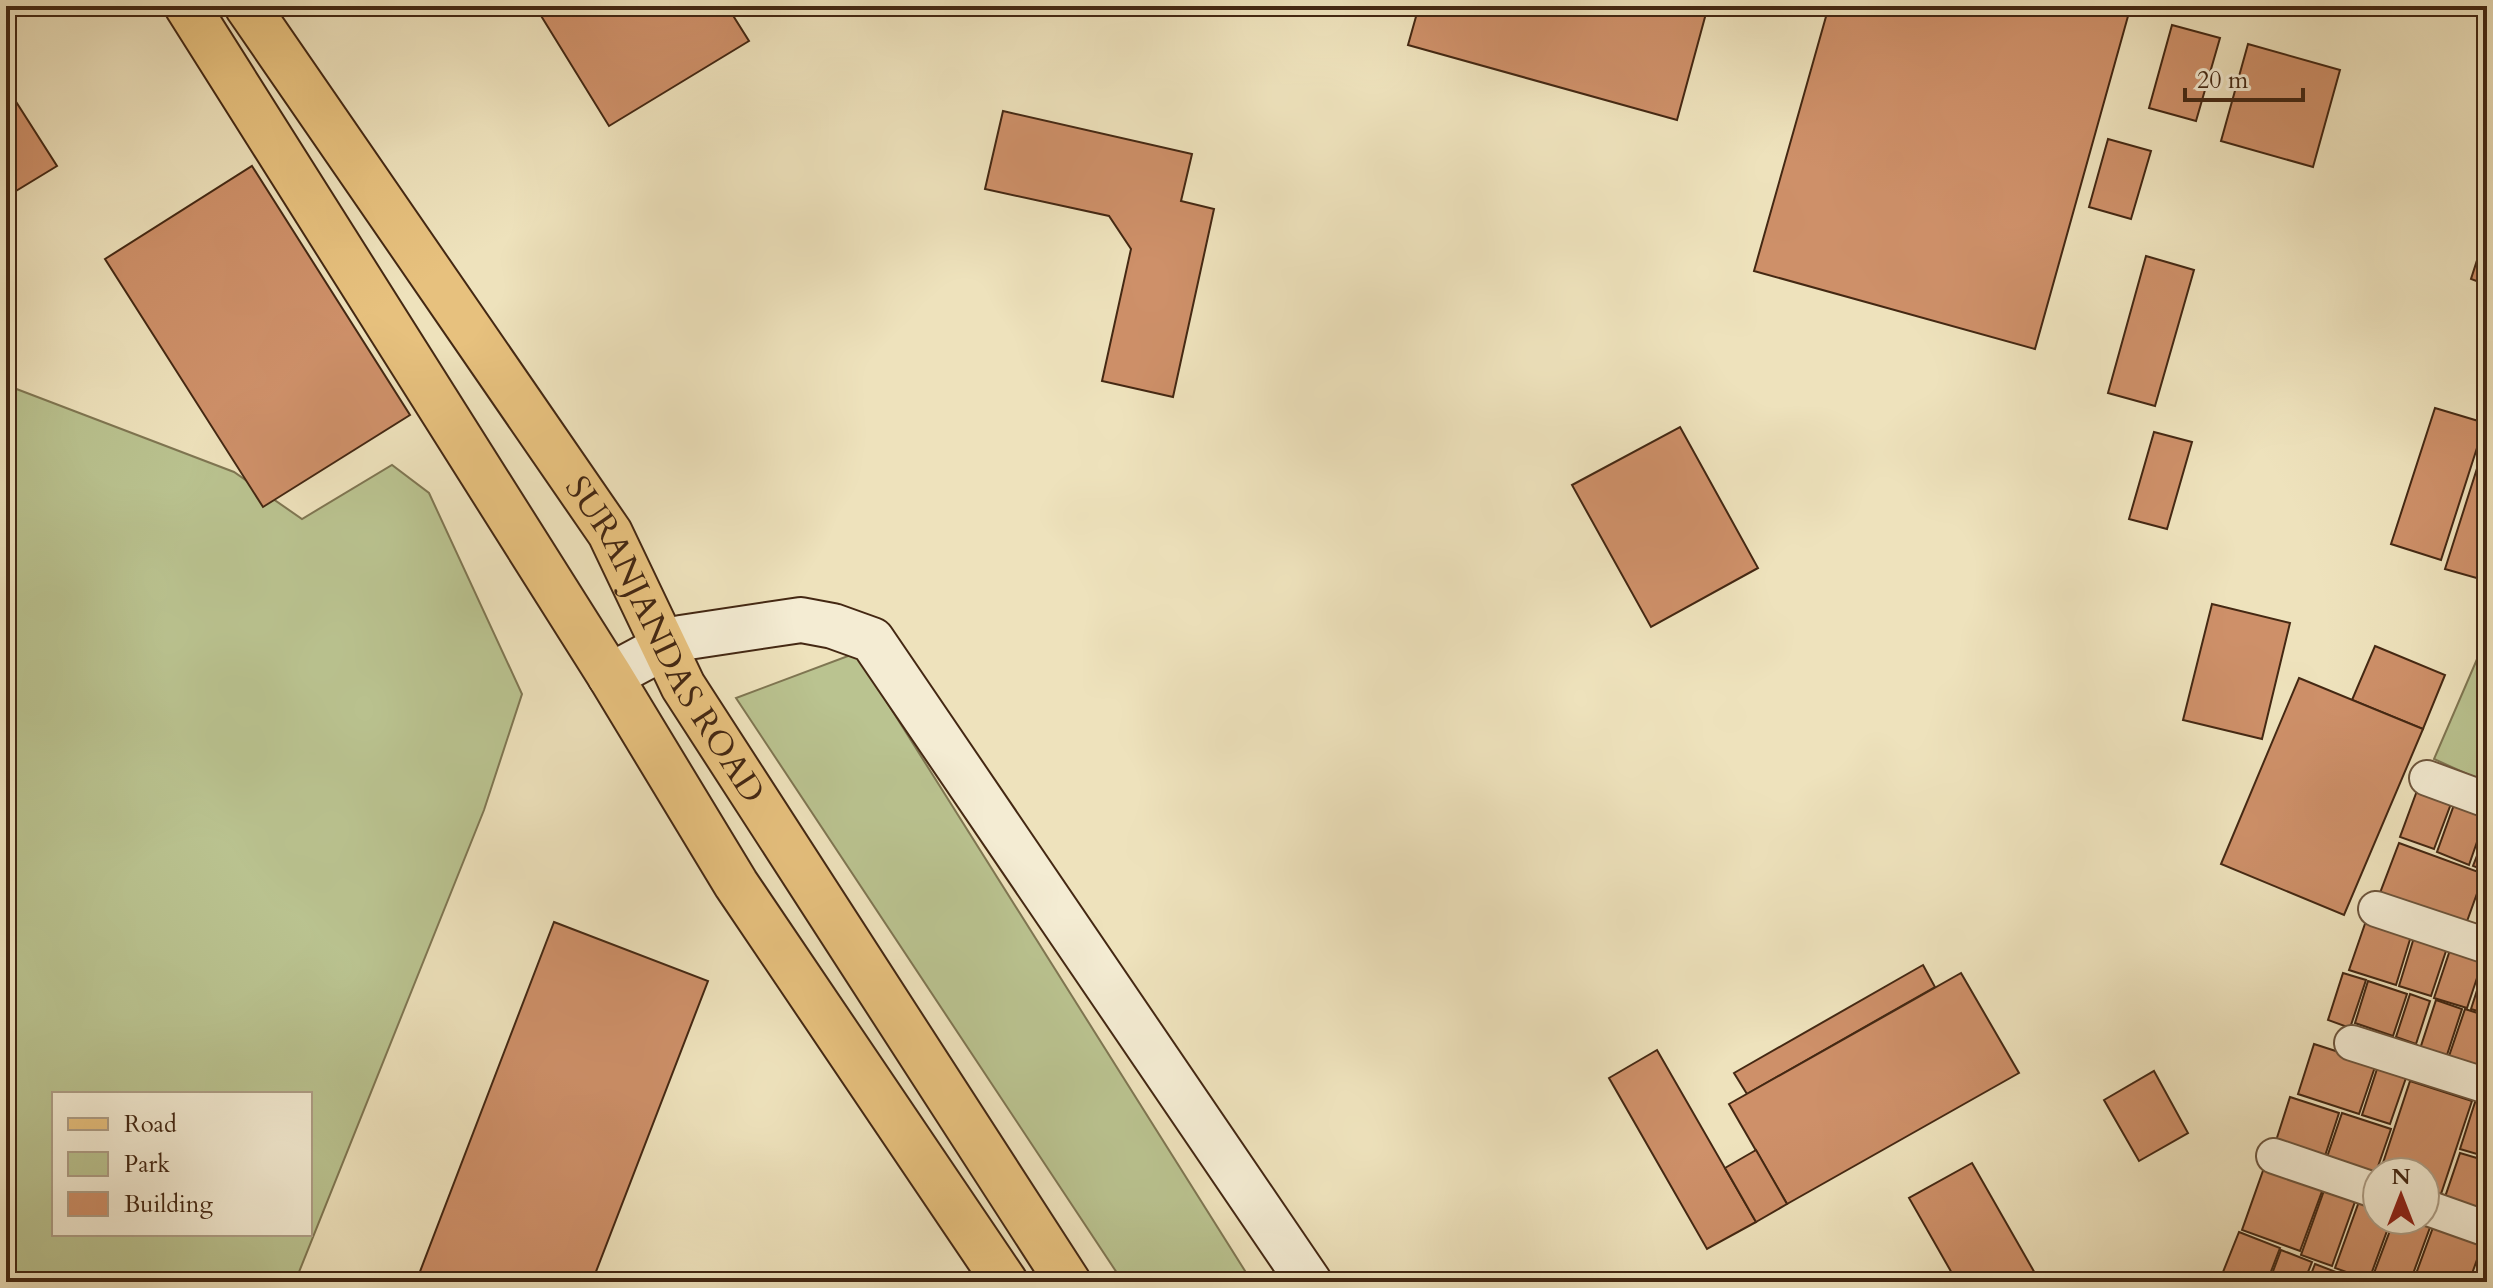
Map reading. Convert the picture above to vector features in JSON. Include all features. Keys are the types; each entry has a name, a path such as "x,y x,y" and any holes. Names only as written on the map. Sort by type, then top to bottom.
{"main road":[{"name":"SURANJANDAS ROAD","path":"187,6 610,676 736,884 1005,1282"},
{"name":"SURANJANDAS ROAD","path":"247,6 610,533 691,699 1068,1282"}],"street":[{"path":"610,676 681,638 801,620 833,626 872,640 1309,1282"},
{"path":"2427,778 2487,800"},
{"path":"2376,909 2487,946"},
{"path":"2352,1043 2487,1086"},
{"path":"2274,1156 2361,1186"},
{"path":"2441,1213 2487,1229"}],"green space":[{"path":"6,385 234,472 302,519 392,465 429,493 522,694 484,810 295,1282 6,1282"},
{"path":"2487,636 2487,783 2434,759"},
{"path":"856,653 1252,1282 1123,1282 736,698"}],"building":[{"path":"535,6 727,6 749,41 609,126"},
{"path":"1419,6 1708,6 1677,120 1408,45"},
{"path":"1829,6 2120,6 2130,9 2035,349 1754,271"},
{"path":"2172,25 2220,38 2196,121 2149,108"},
{"path":"2248,44 2340,70 2313,167 2221,141"},
{"path":"6,86 57,166 6,197"},
{"path":"1003,111 1192,154 1181,201 1214,209 1173,397 1102,381 1131,249 1109,216 985,189"},
{"path":"2108,139 2151,151 2131,219 2089,207"},
{"path":"252,166 410,415 263,507 105,259"},
{"path":"2487,229 2487,285 2471,279"},
{"path":"2146,256 2194,270 2155,406 2108,393"},
{"path":"2435,408 2485,423 2441,560 2391,544"},
{"path":"1680,427 1758,568 1651,627 1572,485"},
{"path":"2154,432 2192,442 2167,529 2129,519"},
{"path":"2487,437 2487,581 2445,569"},
{"path":"2212,604 2290,623 2262,739 2183,720"},
{"path":"2375,646 2445,675 2423,729 2352,700"},
{"path":"2299,678 2423,729 2344,915 2221,864"},
{"path":"2418,788 2452,801 2434,849 2400,837"},
{"path":"2455,802 2487,813 2469,865 2437,852"},
{"path":"2487,830 2487,871 2473,866"},
{"path":"2399,843 2484,874 2466,924 2380,893"},
{"path":"2367,918 2412,933 2396,985 2349,970"},
{"path":"554,922 708,981 592,1282 416,1282"},
{"path":"2416,931 2449,942 2431,996 2399,986"},
{"path":"2452,944 2485,954 2467,1008 2434,998"},
{"path":"2487,959 2487,1014 2471,1009"},
{"path":"1923,965 1935,987 1747,1094 1734,1073"},
{"path":"1961,973 2019,1073 1787,1204 1729,1104"},
{"path":"2343,973 2366,980 2350,1028 2328,1020"},
{"path":"2368,981 2407,994 2393,1036 2355,1023"},
{"path":"2410,994 2430,1001 2416,1044 2396,1037"},
{"path":"2436,1000 2462,1009 2446,1058 2420,1049"},
{"path":"2465,1009 2487,1016 2487,1052 2481,1070 2448,1059"},
{"path":"2314,1044 2376,1064 2359,1114 2298,1094"},
{"path":"1657,1050 1756,1222 1707,1249 1609,1078"},
{"path":"2378,1066 2407,1075 2390,1124 2362,1115"},
{"path":"2154,1071 2188,1133 2139,1161 2104,1100"},
{"path":"2410,1081 2472,1101 2441,1194 2441,1156 2385,1156"},
{"path":"2477,1096 2487,1099 2487,1157 2460,1149"},
{"path":"2290,1097 2339,1113 2323,1162 2274,1147"},
{"path":"2342,1113 2391,1129 2382,1156 2361,1156 2361,1171 2326,1160"},
{"path":"1756,1150 1787,1204 1756,1222 1725,1168"},
{"path":"2460,1153 2487,1161 2487,1215 2444,1200"},
{"path":"1972,1163 2040,1282 1957,1282 1909,1198"},
{"path":"2265,1165 2324,1186 2300,1251 2242,1230"},
{"path":"2326,1185 2357,1196 2332,1266 2301,1255"},
{"path":"2361,1196 2361,1236 2385,1236 2369,1280 2335,1268"},
{"path":"2441,1224 2484,1240 2469,1282 2413,1282 2430,1236 2441,1236"},
{"path":"2239,1232 2280,1248 2267,1282 2219,1282"},
{"path":"2388,1236 2427,1236 2410,1282 2371,1281"},
{"path":"2281,1250 2312,1262 2304,1282 2269,1282"},
{"path":"2315,1264 2362,1282 2308,1282"}]}
